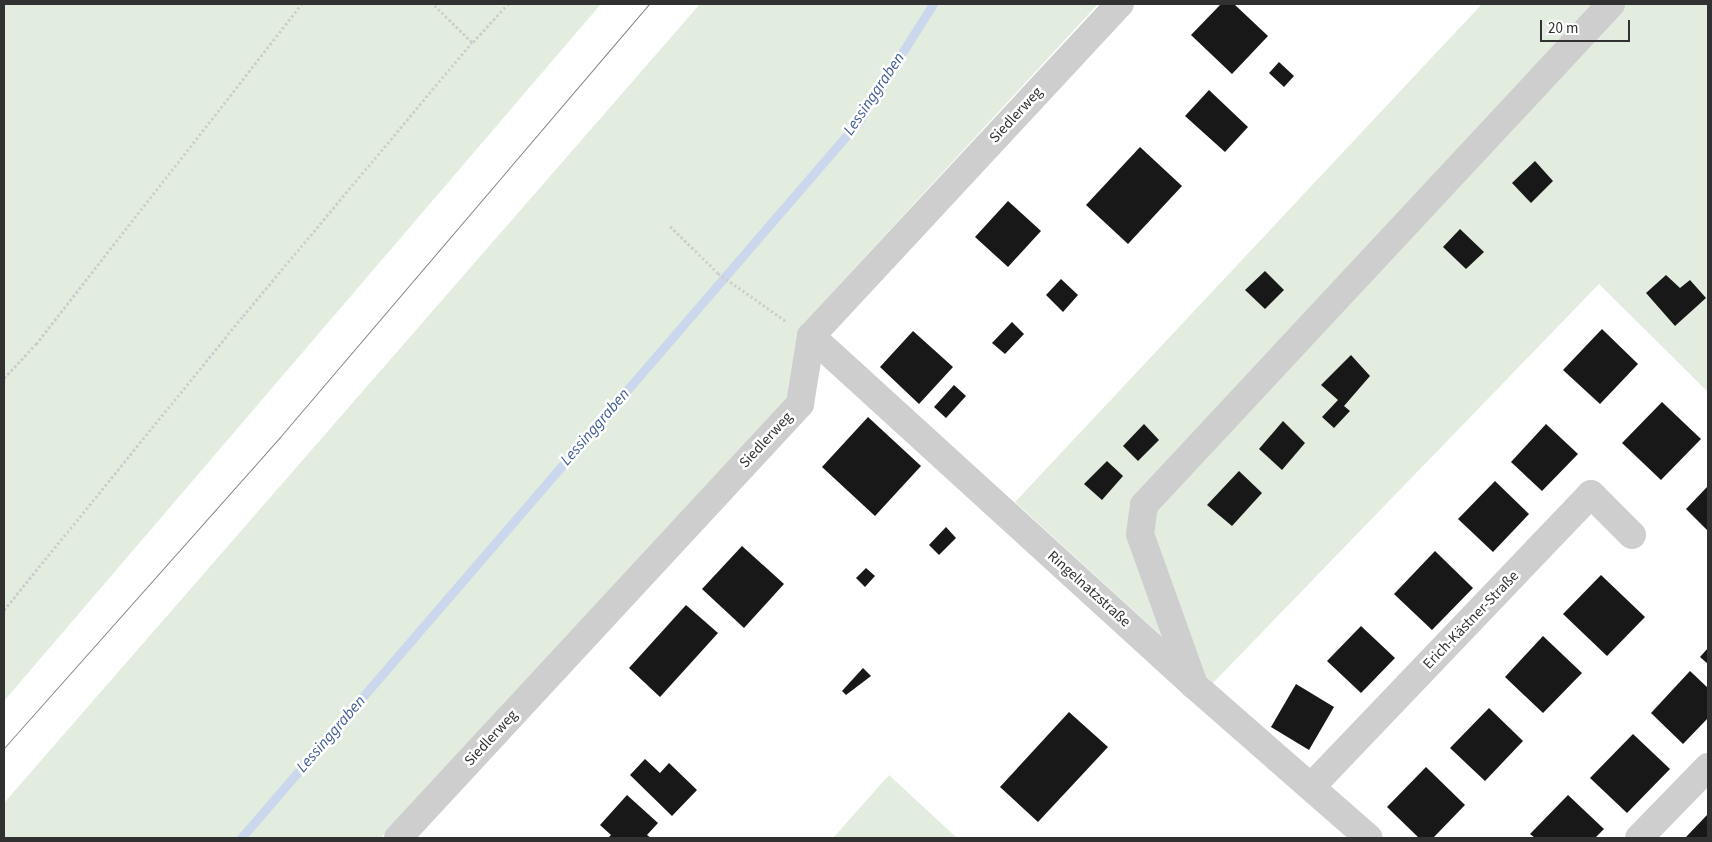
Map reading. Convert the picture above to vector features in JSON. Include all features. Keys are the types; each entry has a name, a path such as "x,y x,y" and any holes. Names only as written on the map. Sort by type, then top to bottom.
{"street":[{"name":"Siedlerweg","path":"398,838 800,404 811,336 1120,4"},
{"path":"1194,685 1140,534 1144,505 1610,4"},
{"name":"Ringelnatzstraße","path":"811,336 1194,685 1369,838"},
{"name":"Erich-Kästner-Straße","path":"1310,787 1591,494 1632,535"},
{"path":"1639,838 1708,767"}],"path":[{"path":"4,378 36,344 302,4"},
{"path":"434,4 472,42"},
{"path":"4,610 243,316 472,42 508,4"},
{"path":"670,226 718,273 771,314 811,336"}],"green space":[{"path":"4,4 601,4 4,701"},
{"path":"700,4 1098,4 805,322 786,402 381,838 4,838 4,803"},
{"path":"1482,4 1708,4 1708,392 1599,284 1213,683 1015,502"},
{"path":"889,775 957,838 833,838"}],"building":[{"path":"1221,4 1234,4 1268,36 1232,74 1191,35"},
{"path":"1279,62 1294,76 1284,87 1269,73"},
{"path":"1209,90 1248,127 1225,152 1185,116"},
{"path":"1140,147 1182,186 1128,244 1086,205"},
{"path":"1535,161 1553,181 1531,203 1512,183"},
{"path":"1008,201 1041,231 1008,267 975,237"},
{"path":"1460,229 1484,252 1466,269 1443,247"},
{"path":"1265,271 1284,290 1265,309 1245,290"},
{"path":"1666,275 1680,288 1690,280 1706,298 1675,326 1646,293"},
{"path":"1061,279 1078,295 1063,312 1046,295"},
{"path":"1012,322 1024,334 1005,354 992,343"},
{"path":"1602,329 1638,364 1600,404 1563,370"},
{"path":"913,331 953,367 919,404 880,367"},
{"path":"1351,355 1370,376 1344,406 1350,411 1334,428 1322,417 1338,400 1321,385"},
{"path":"954,385 966,396 946,418 934,407"},
{"path":"1662,402 1701,439 1661,480 1622,443"},
{"path":"868,417 921,466 875,516 822,467"},
{"path":"1283,421 1305,443 1282,470 1259,449"},
{"path":"1144,424 1159,440 1138,461 1123,446"},
{"path":"1546,424 1578,454 1542,491 1511,462"},
{"path":"1107,461 1123,476 1102,500 1084,484"},
{"path":"1239,471 1262,493 1232,526 1207,505"},
{"path":"1495,481 1529,514 1493,552 1458,519"},
{"path":"1708,486 1708,531 1686,509"},
{"path":"946,527 956,538 939,555 929,545"},
{"path":"742,546 784,584 744,628 702,589"},
{"path":"1435,551 1473,588 1432,630 1394,594"},
{"path":"866,568 875,576 865,587 856,578"},
{"path":"1601,575 1645,617 1607,656 1563,614"},
{"path":"686,605 718,633 660,697 629,668"},
{"path":"1361,626 1395,658 1361,693 1327,661"},
{"path":"1543,636 1582,673 1543,713 1505,677"},
{"path":"1708,648 1708,664 1700,657"},
{"path":"863,668 871,676 846,695 842,691"},
{"path":"1690,671 1708,688 1708,718 1683,744 1651,713"},
{"path":"1296,684 1334,707 1309,750 1271,727"},
{"path":"1489,708 1523,741 1485,781 1450,748"},
{"path":"1069,712 1108,747 1038,822 1000,787"},
{"path":"1633,734 1670,769 1627,813 1590,778"},
{"path":"645,759 660,773 669,763 697,790 672,816 630,775"},
{"path":"1426,767 1465,805 1433,838 1419,838 1387,807"},
{"path":"627,795 658,823 647,835 651,838 608,838 611,835 600,825"},
{"path":"1568,795 1604,829 1595,838 1535,838 1530,834"},
{"path":"1708,814 1708,838 1686,837"}],"waterway":[{"name":"Lessinggraben","path":"241,838 859,121 933,4"}],"tram line":[{"path":"4,748 280,437 649,4"}]}
